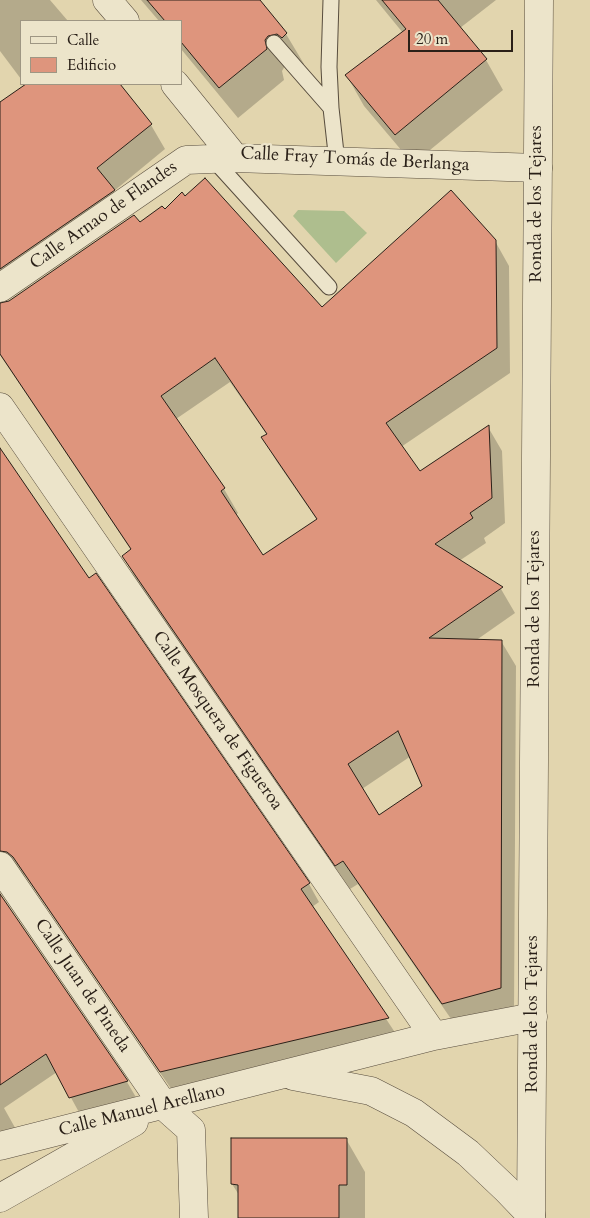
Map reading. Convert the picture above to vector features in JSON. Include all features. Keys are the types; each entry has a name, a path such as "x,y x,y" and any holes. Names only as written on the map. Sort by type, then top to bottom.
{"street":[{"path":"107,0 123,20"},
{"name":"Ronda de los Tejares","path":"531,1217 539,0"},
{"name":"Calle Fray Tomás de Berlanga","path":"176,85 224,158 538,168"},
{"name":"Calle Arnao de Flandes","path":"0,288 186,160 224,158"},
{"name":"Calle Mosquera de Figueroa","path":"0,407 434,1036"},
{"name":"Calle Juan de Pineda","path":"0,866 164,1106 190,1130 194,1218"},
{"name":"Calle Manuel Arellano","path":"0,1146 164,1106 434,1036 533,1017"},
{"name":"Calle Manuel Arellano","path":"284,1075 371,1091 414,1113 468,1153 506,1189 531,1217"},
{"path":"0,1198 164,1106"}],"lane":[{"path":"331,0 329,67 337,162"},
{"path":"274,43 331,108"},
{"path":"224,158 329,286"}],"green space":[{"path":"298,210 344,211 367,233 336,263 293,216"}],"building":[{"path":"147,0 260,0 287,33 282,38 277,34 268,36 265,40 267,49 219,88 182,43 182,20 164,20"},
{"path":"382,0 438,0 487,59 395,135 345,75 406,29"},
{"path":"25,85 121,85 152,124 97,168 115,190 0,269 0,102"},
{"path":"205,178 322,307 451,190 496,240 497,348 386,423 420,471 489,425 492,498 470,513 473,518 435,544 503,587 429,638 502,640 501,988 442,1004 343,861 335,866 122,556 131,549 0,354 0,303 9,301 134,215 140,222 162,206 165,209 182,192 185,196","holes":["215,358 267,434 261,437 317,519 263,555 221,491 225,488 161,396","398,731 422,786 379,815 348,764"]},
{"path":"0,448 89,578 96,573 310,883 301,889 389,1018 160,1072 13,857 7,852 0,851"},
{"path":"0,894 128,1081 69,1098 46,1054 0,1085"},
{"path":"231,1138 347,1138 347,1185 339,1185 339,1218 238,1218 238,1185 231,1184"}]}
